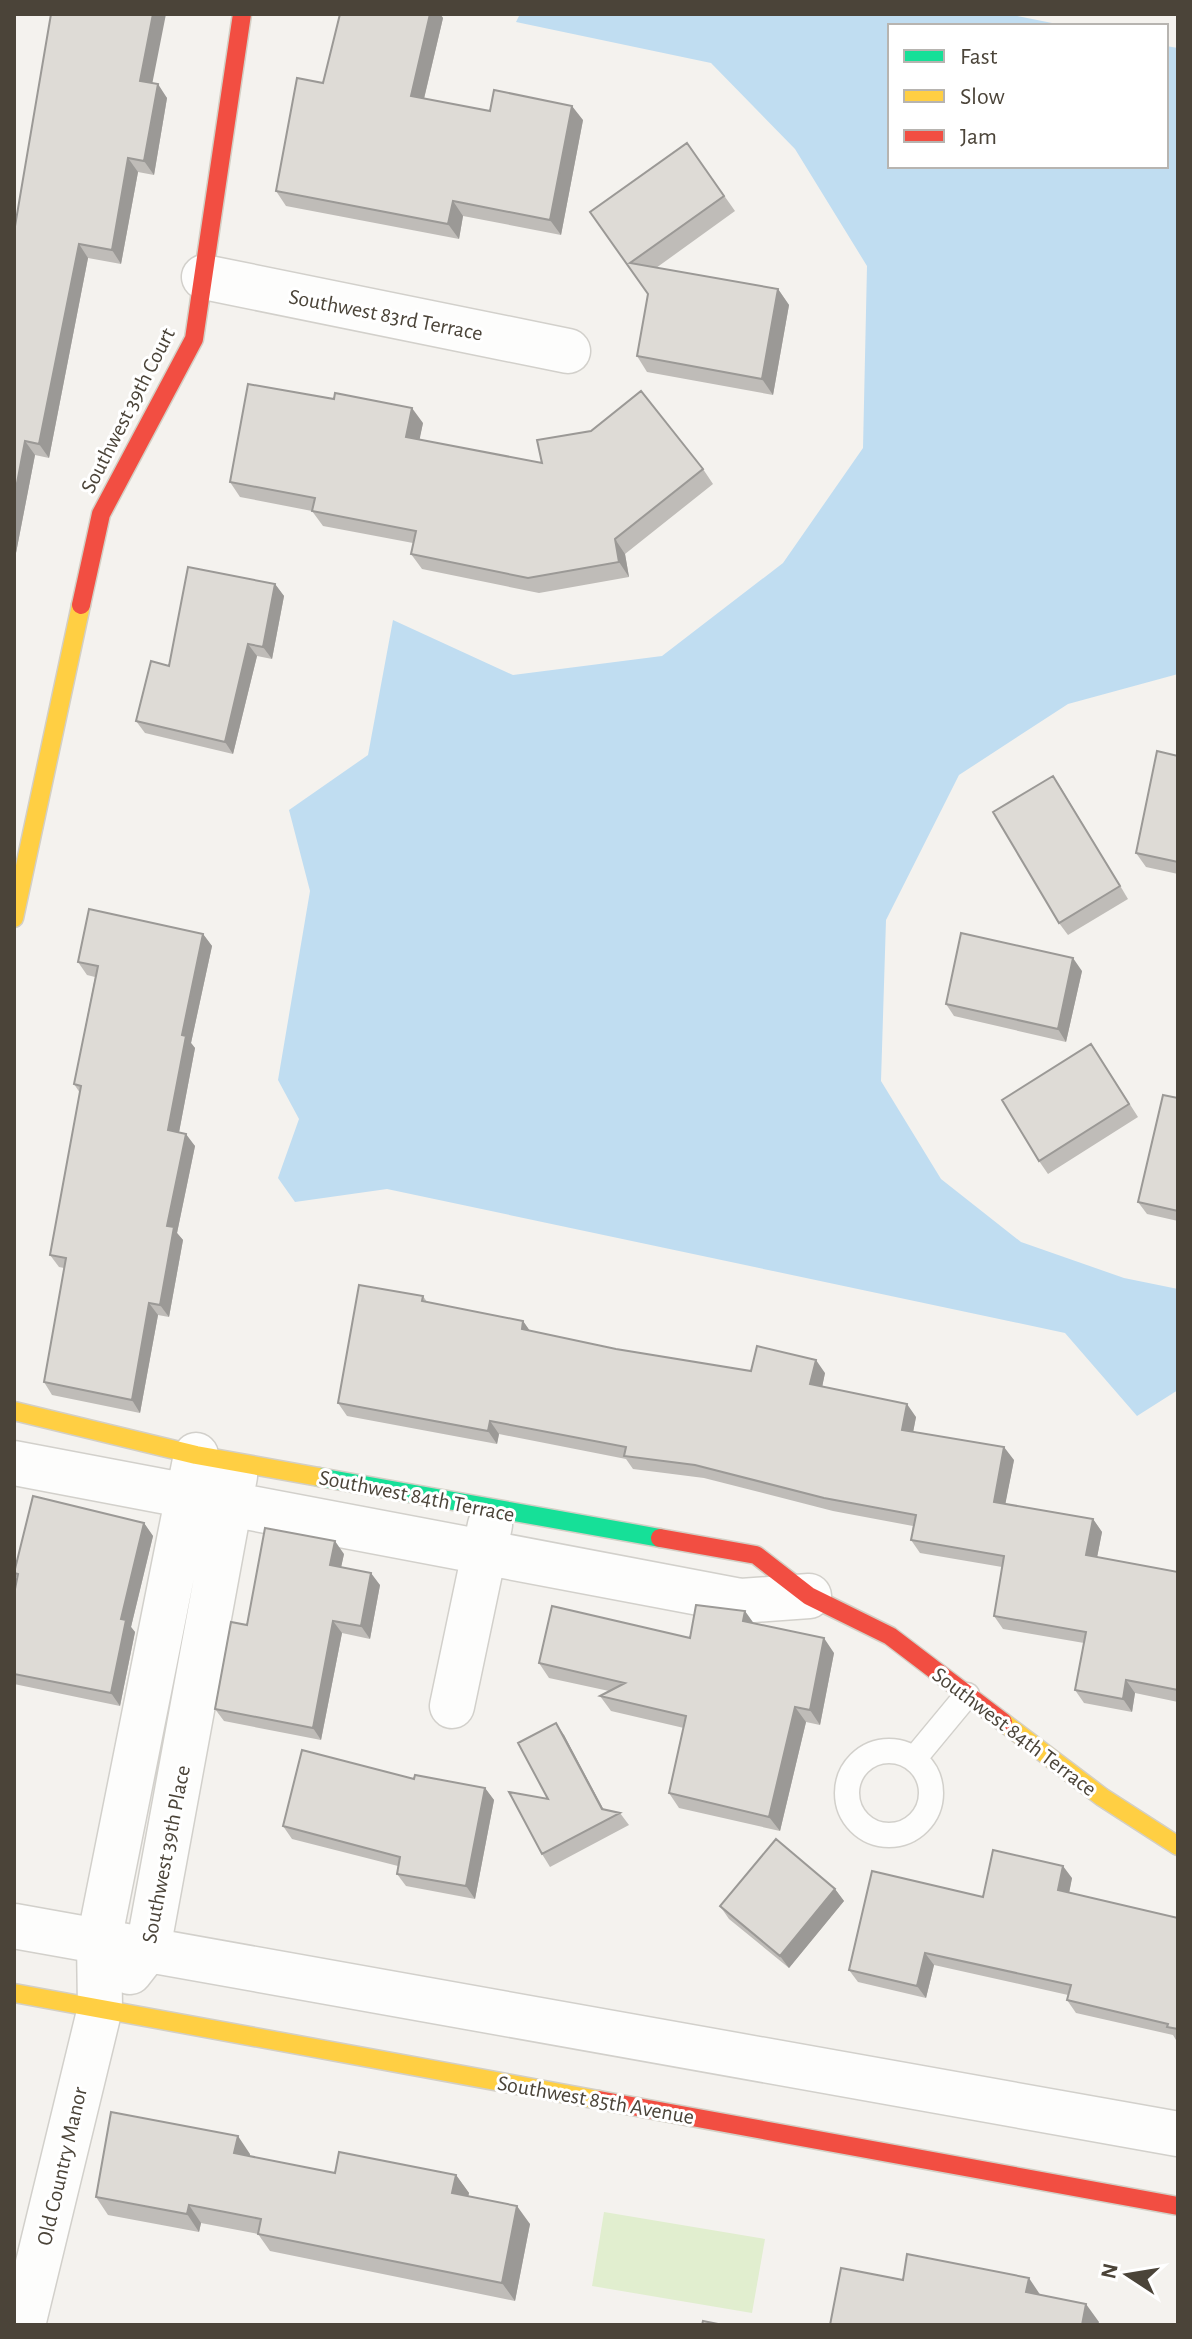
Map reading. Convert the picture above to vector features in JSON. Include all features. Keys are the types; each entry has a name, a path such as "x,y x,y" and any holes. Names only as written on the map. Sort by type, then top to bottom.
{"street":[{"name":"Southwest 39th Court","path":"14,918 101,514 194,339 242,14"},
{"name":"Southwest 83rd Terrace","path":"204,277 568,351"},
{"name":"Southwest 84th Terrace","path":"14,1411 217,1458 756,1555 809,1596 890,1636 1102,1797 1178,1846"},
{"name":"Southwest 39th Place","path":"100,2008 148,1949 217,1458"},
{"name":"Southwest 84th Terrace","path":"14,1463 741,1601 809,1596"},
{"name":"Southwest 39th Place","path":"100,2008 99,1941 209,1502"},
{"path":"452,1706 493,1509"},
{"path":"14,1926 1178,2134"},
{"name":"Southwest 85th Avenue","path":"14,1993 1178,2206"},
{"name":"Old Country Manor","path":"23,2325 100,2008"}],"lane":[{"path":"914,1759 967,1695"}],"green space":[{"path":"604,2212 765,2239 752,2313 592,2286"}],"water":[{"path":"520,14 1007,14 1057,24 888,24 888,168 1168,168 1168,46 1178,48 1178,674 1068,704 959,775 886,920 881,1081 941,1179 1021,1242 1124,1278 1178,1289 1178,1390 1137,1416 1065,1333 387,1189 295,1202 278,1178 299,1119 278,1080 310,891 289,810 368,755 393,620 513,675 662,656 783,563 863,448 867,266 795,149 711,63 516,22"}],"building":[{"path":"51,14 153,14 140,81 158,84 144,161 128,158 112,250 79,244 39,444 25,441 14,499 14,232"},
{"path":"340,14 430,14 411,96 490,111 494,90 572,106 550,220 453,201 448,224 276,191 297,78 323,83"},
{"path":"687,143 724,196 630,263 778,289 762,379 637,356 648,294 590,212"},
{"path":"248,384 334,399 335,393 412,408 406,437 542,463 537,440 591,431 641,391 703,469 615,539 619,562 528,578 411,554 416,531 312,511 315,498 230,482"},
{"path":"188,567 275,584 263,647 248,644 225,742 136,721 151,661 169,666"},
{"path":"1157,751 1178,756 1178,862 1136,853"},
{"path":"1053,776 1120,886 1059,923 993,812"},
{"path":"89,909 203,934 182,1035 186,1036 168,1130 186,1134 167,1226 174,1227 160,1305 149,1303 132,1400 44,1382 66,1258 50,1255 81,1086 74,1084 98,966 78,962"},
{"path":"961,933 1073,958 1058,1029 946,1004"},
{"path":"1091,1044 1129,1104 1039,1161 1002,1100"},
{"path":"1163,1095 1178,1098 1178,1211 1138,1202"},
{"path":"359,1285 423,1296 422,1301 523,1321 522,1329 616,1349 751,1371 757,1346 816,1360 810,1384 907,1404 902,1430 1004,1447 994,1502 1093,1519 1086,1555 1178,1572 1178,1690 1126,1680 1123,1699 1075,1690 1086,1632 994,1616 1004,1556 911,1540 916,1515 824,1498 695,1465 624,1456 626,1447 490,1421 488,1431 338,1403"},
{"path":"33,1496 144,1523 121,1619 126,1620 111,1693 14,1674 14,1594 18,1574 14,1573"},
{"path":"265,1528 335,1541 330,1565 371,1573 361,1626 333,1621 313,1728 215,1709 231,1622 247,1625"},
{"path":"696,1605 745,1611 743,1621 824,1638 810,1710 795,1707 769,1817 669,1793 686,1716 600,1696 625,1683 539,1663 552,1606 690,1638"},
{"path":"556,1723 602,1809 620,1813 542,1854 509,1792 548,1799 518,1743"},
{"path":"302,1750 414,1779 415,1775 485,1788 466,1886 397,1874 400,1857 283,1826"},
{"path":"776,1839 835,1889 780,1956 720,1906"},
{"path":"993,1850 1063,1866 1058,1890 1178,1918 1178,2029 1067,2000 1071,1985 925,1953 917,1986 849,1970 872,1871 983,1897"},
{"path":"111,2112 238,2136 234,2153 335,2173 339,2152 456,2175 452,2193 517,2206 502,2283 258,2234 261,2219 189,2205 187,2214 96,2197"},
{"path":"907,2254 1029,2278 1026,2292 1086,2304 1082,2325 830,2325 841,2268 903,2280"},
{"path":"703,2321 723,2325 702,2325"}],"traffic: fast":[{"path":"319,1477 660,1538"}],"traffic: slow":[{"path":"14,918 81,605"},
{"path":"14,1411 196,1455 319,1477"},
{"path":"1003,1722 1102,1797 1178,1846"},
{"path":"14,1993 599,2100"}],"traffic: jam":[{"path":"81,605 101,514 194,339 242,14"},
{"path":"660,1538 756,1555 809,1596 890,1636 1003,1722"},
{"path":"599,2100 1178,2206"}]}
